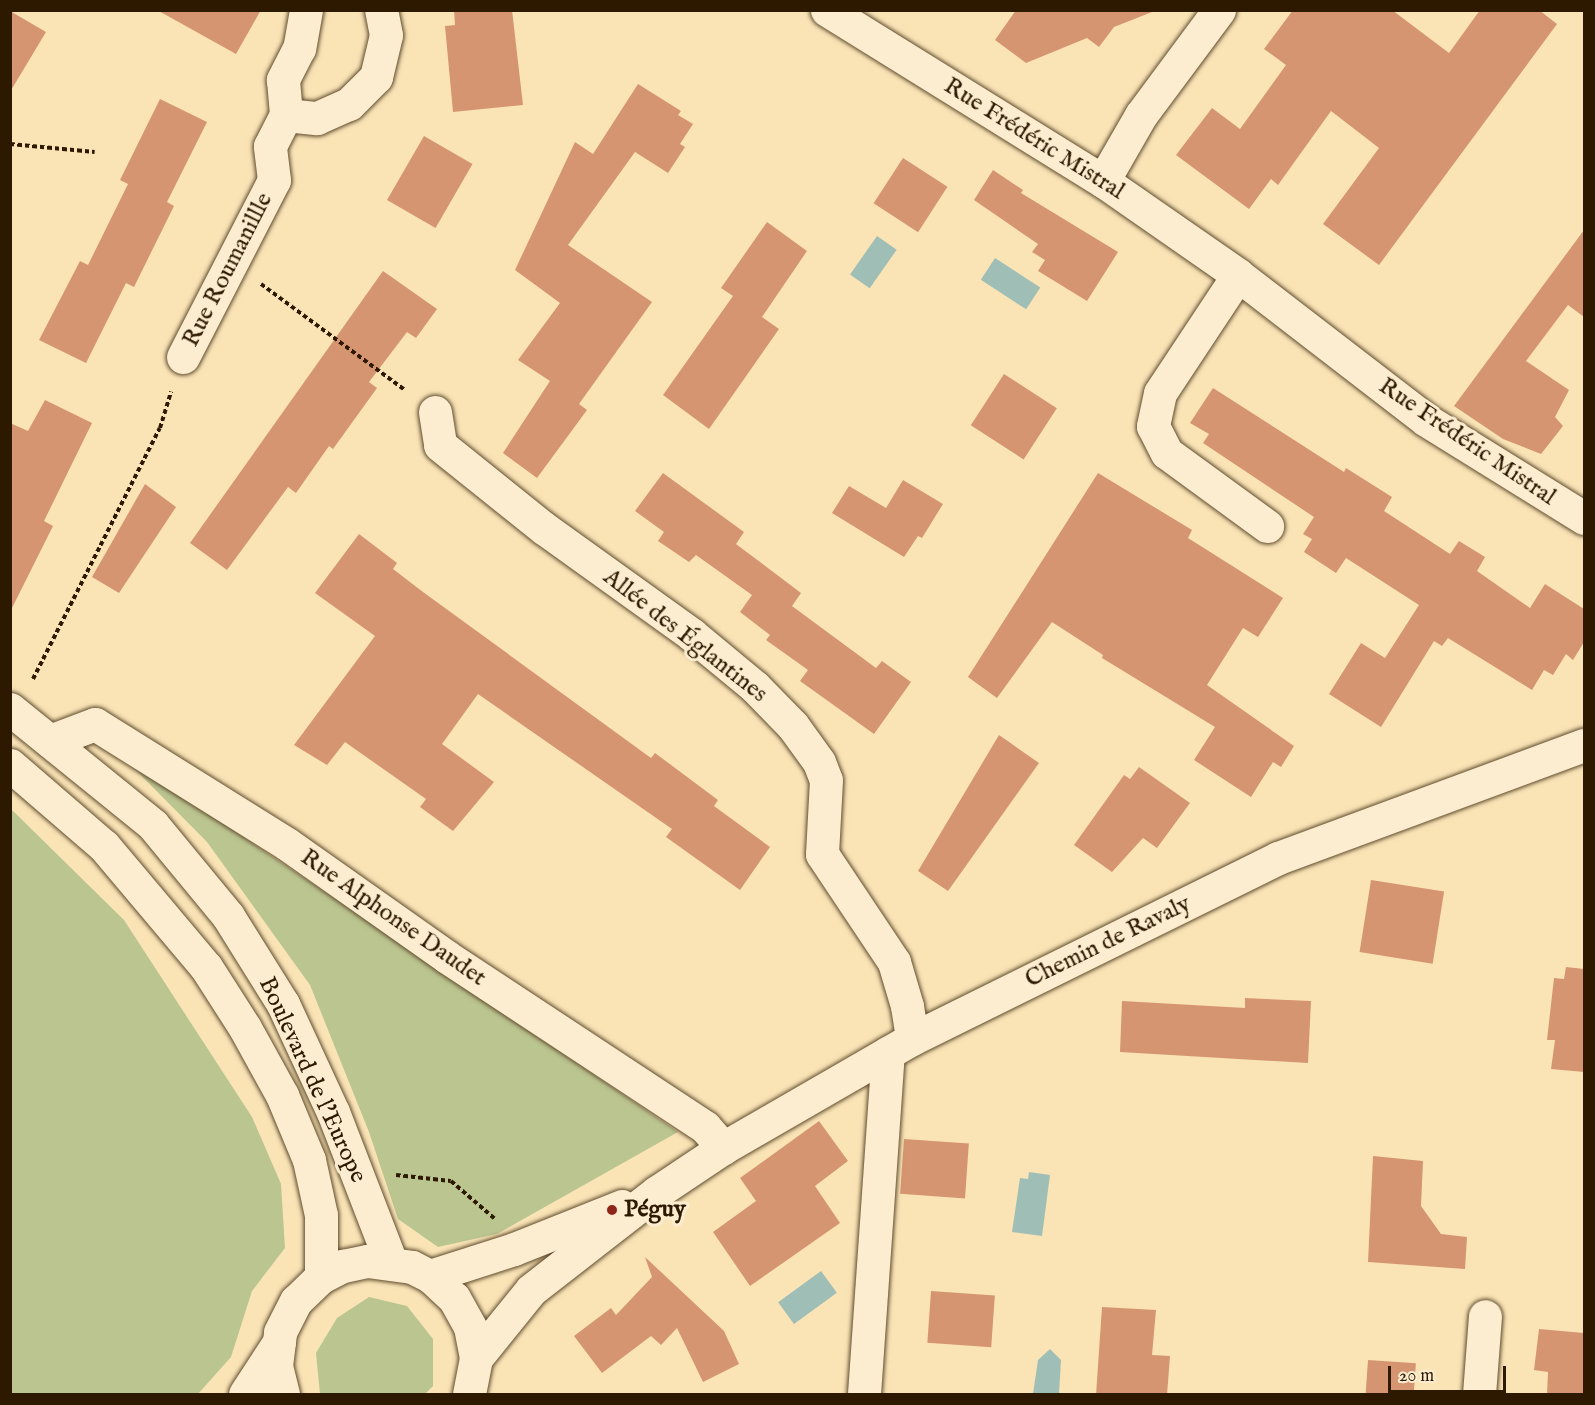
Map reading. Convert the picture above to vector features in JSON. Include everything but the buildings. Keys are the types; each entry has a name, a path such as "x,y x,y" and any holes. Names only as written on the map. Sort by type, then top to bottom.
{"street":[{"path":"306,10 299,48 283,81 286,115 317,118 349,104 376,77 386,35 381,10"},
{"name":"Rue Frédéric Mistral","path":"826,10 1103,181 1238,275 1426,420 1584,518"},
{"path":"1103,181 1141,115 1219,10"},
{"name":"Rue Roumanillle","path":"183,357 274,180 270,146 286,115"},
{"path":"1238,275 1160,393 1153,426 1167,453 1267,526"},
{"name":"Allée des Églantines","path":"435,412 440,445 545,529 691,634 755,687 793,726 819,762 826,780 822,854 894,962 907,1006 900,1046 864,1395"},
{"name":"Boulevard de l'Europe","path":"14,712 153,825 228,915 283,1004 360,1181 391,1262"},
{"name":"Rue Alphonse Daudet","path":"50,741 95,724 287,844 447,957 705,1127 723,1148"},
{"name":"Chemin de Ravaly","path":"476,1359 531,1290 657,1192 723,1148 900,1046 1278,858 1584,745"},
{"name":"Boulevard de l'Europe","path":"10,765 104,846 206,967 245,1028 282,1095 309,1160 321,1215 321,1277"},
{"name":"Chemin de Ravaly","path":"430,1276 514,1249 657,1192"},
{"path":"245,1395 279,1342 296,1301 321,1277 343,1266 391,1262 430,1276 454,1298 470,1327 476,1359 469,1395"},
{"path":"1479,1395 1485,1316"},
{"path":"279,1342 276,1366 283,1395"}],"path":[{"path":"10,144 95,152"},
{"path":"231,261 435,412"},
{"path":"14,712 160,428 183,357"},
{"path":"360,1181 401,1174 451,1181 496,1220 514,1249"}],"green space":[{"path":"121,755 678,1132 497,1234 438,1247 398,1219 369,1132 310,985 207,842"},
{"path":"11,809 124,920 252,1117 281,1184 285,1248 252,1291 231,1357 198,1394 11,1394"},
{"path":"369,1297 407,1306 433,1339 433,1386 425,1394 320,1394 316,1353 337,1318"}],"water":[{"path":"877,236 897,250 870,288 850,275"},
{"path":"995,258 1040,287 1026,309 981,280"},
{"path":"1029,1172 1050,1175 1042,1236 1012,1232 1020,1178 1028,1179"},
{"path":"821,1271 837,1293 794,1324 778,1302"},
{"path":"1050,1349 1061,1360 1059,1394 1033,1394 1038,1360"}],"place":[{"name":"Péguy","path":"612,1210"}]}
